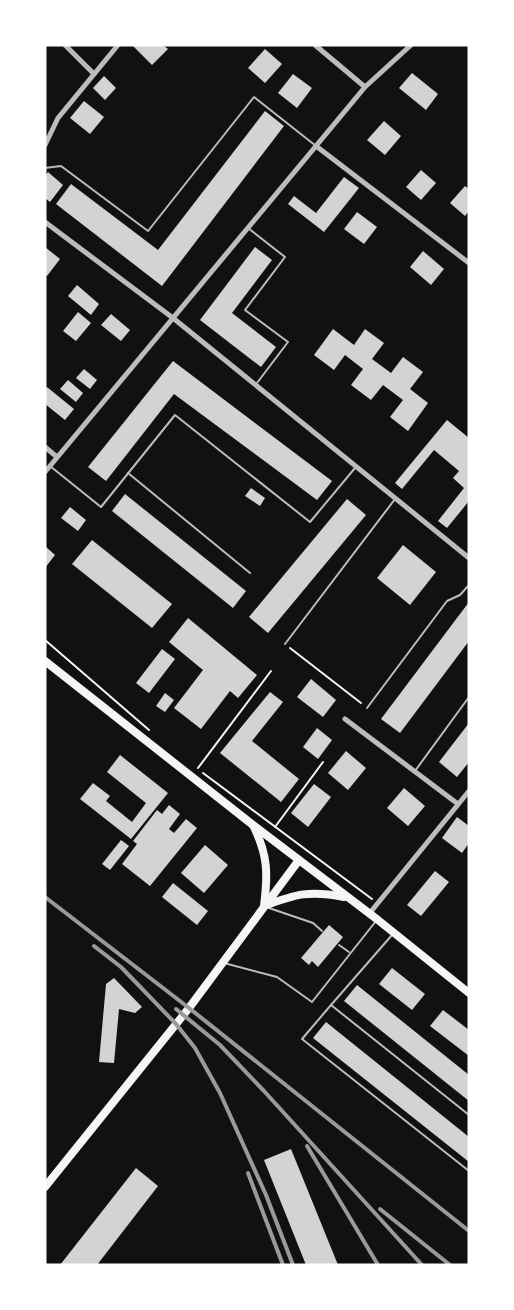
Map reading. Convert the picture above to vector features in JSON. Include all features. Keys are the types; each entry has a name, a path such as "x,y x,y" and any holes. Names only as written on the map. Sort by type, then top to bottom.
{"main road":[{"path":"45,661 469,993"},
{"path":"253,825 267,860 264,906"},
{"path":"45,1187 189,1008 299,860"},
{"path":"264,906 308,892 348,897"}],"street":[{"path":"65,45 93,73"},
{"path":"45,145 58,118 118,45"},
{"path":"315,45 365,87"},
{"path":"45,472 365,87 411,45"},
{"path":"316,146 469,263"},
{"path":"45,222 173,318 469,558"},
{"path":"45,447 57,457"},
{"path":"345,719 458,804"},
{"path":"369,914 469,790"}],"lane":[{"path":"45,168 61,166 148,231 254,97 316,146"},
{"path":"248,228 285,257 245,310 288,342 255,385"},
{"path":"50,466 100,507 175,415 310,522 356,467"},
{"path":"128,473 250,573"},
{"path":"285,644 395,499"},
{"path":"367,708 447,601 460,595 469,585"},
{"path":"415,771 469,697"},
{"path":"264,906 313,923 322,931"},
{"path":"221,963 278,977 312,1002 378,920"},
{"path":"394,933 302,1039 469,1171"},
{"path":"339,945 350,953"},
{"path":"332,1005 469,1115"}],"path":[{"path":"45,640 156,736"},
{"path":"285,644 367,708"},
{"path":"271,671 198,768 378,903"},
{"path":"275,827 323,762"}],"building":[{"path":"134,45 163,45 168,49 152,65"},
{"path":"265,49 282,64 265,83 248,68"},
{"path":"412,73 438,94 426,110 399,88"},
{"path":"293,74 312,88 297,108 278,93"},
{"path":"104,76 116,88 105,100 93,88"},
{"path":"84,101 104,117 90,134 70,118"},
{"path":"265,111 284,126 162,286 56,204 71,184 158,250"},
{"path":"384,121 401,136 385,155 367,140"},
{"path":"421,170 436,183 421,200 406,187"},
{"path":"48,172 63,185 50,202 45,198 45,176"},
{"path":"344,177 359,188 324,232 288,204 294,196 316,213"},
{"path":"465,186 469,189 469,211 465,216 450,203"},
{"path":"357,212 377,227 364,244 344,229"},
{"path":"45,247 60,259 47,276 45,274"},
{"path":"255,247 272,260 232,313 276,347 261,367 200,320"},
{"path":"423,251 444,269 431,285 410,267"},
{"path":"77,285 99,304 91,315 68,296"},
{"path":"78,312 91,323 76,341 63,331"},
{"path":"111,314 130,330 121,341 101,325"},
{"path":"333,329 354,345 365,329 384,343 372,359 391,373 403,357 423,372 410,389 428,403 408,431 390,417 403,400 383,385 371,400 351,385 363,369 345,355 334,370 314,355"},
{"path":"173,361 332,481 317,500 174,394 106,481 88,467"},
{"path":"84,369 97,380 90,389 76,378"},
{"path":"68,380 83,393 76,402 60,389"},
{"path":"47,387 74,409 65,420 45,404"},
{"path":"447,420 469,438 469,501 447,528 438,521 464,488 453,478 459,471 434,450 402,489 395,483"},
{"path":"251,488 265,498 260,506 245,496"},
{"path":"125,494 246,591 233,608 112,511"},
{"path":"347,499 366,515 268,633 249,617"},
{"path":"70,507 86,520 78,531 61,518"},
{"path":"92,540 172,604 152,628 72,564"},
{"path":"403,545 436,572 410,605 377,578"},
{"path":"45,546 55,555 45,568"},
{"path":"469,602 469,641 400,733 381,719"},
{"path":"188,618 257,675 238,698 230,691 201,729 174,708 203,670 169,642"},
{"path":"162,649 175,659 149,693 136,683"},
{"path":"311,679 336,700 323,717 297,697"},
{"path":"270,692 283,702 252,741 299,779 281,802 220,753"},
{"path":"165,693 174,700 165,712 156,706"},
{"path":"469,723 469,762 457,777 439,762"},
{"path":"317,728 332,740 318,759 303,747"},
{"path":"346,751 366,768 348,790 328,773"},
{"path":"120,755 168,793 131,839 80,799 93,783 110,796 106,801 132,822 146,803 107,772"},
{"path":"314,784 331,797 308,827 291,813"},
{"path":"404,788 425,806 408,826 387,808"},
{"path":"169,805 180,814 169,829 174,833 186,819 197,828 150,886 122,864 137,844 133,841 157,810 162,814"},
{"path":"457,817 469,826 469,843 462,853 442,838"},
{"path":"121,840 129,846 110,870 102,864"},
{"path":"205,845 228,865 204,893 181,873"},
{"path":"435,871 449,882 421,916 407,905"},
{"path":"173,883 208,911 197,925 162,897"},
{"path":"329,925 343,937 318,967 312,961 309,965 301,958"},
{"path":"392,968 425,994 412,1010 379,984"},
{"path":"114,978 142,1007 135,1013 119,1009 114,1063 99,1062 106,984"},
{"path":"357,985 469,1075 469,1101 344,1001"},
{"path":"443,1010 469,1030 469,1056 430,1026"},
{"path":"326,1022 469,1137 469,1162 313,1038"},
{"path":"291,1149 338,1265 306,1265 264,1160"},
{"path":"136,1168 158,1186 97,1265 60,1265"}],"railway":[{"path":"45,897 189,1008 469,1231"},
{"path":"94,946 121,967 176,1024 195,1048 220,1093 266,1195 293,1265"},
{"path":"176,1009 220,1045 422,1265"},
{"path":"307,1146 378,1265"},
{"path":"248,1173 283,1265"},
{"path":"380,1209 450,1265"}]}
